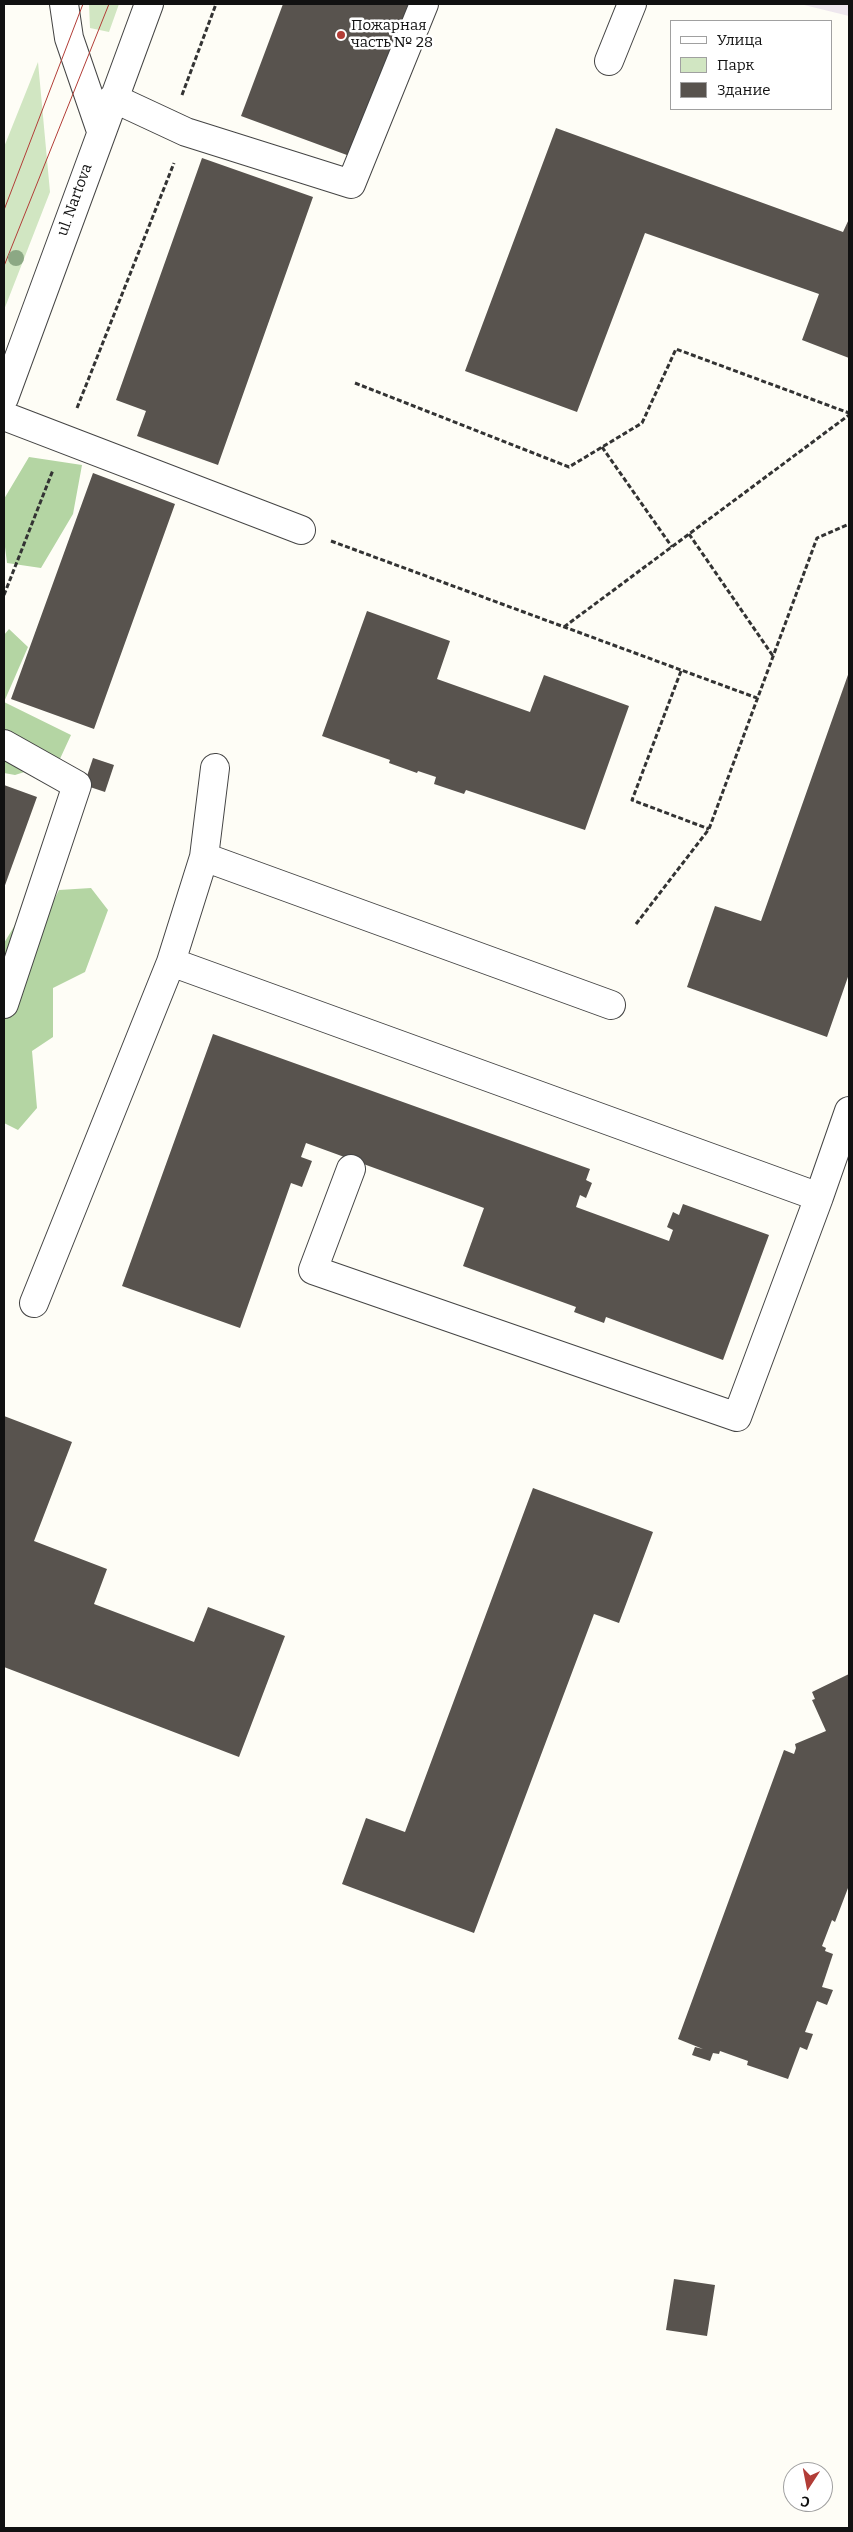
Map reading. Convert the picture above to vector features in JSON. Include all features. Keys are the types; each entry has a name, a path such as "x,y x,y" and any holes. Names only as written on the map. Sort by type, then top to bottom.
{"street":[{"path":"64,4 69,38 101,131"},
{"name":"ul. Nartova","path":"4,398 149,4"},
{"path":"113,98 186,132 351,184 424,4"},
{"path":"609,61 632,4"},
{"path":"4,416 301,530"},
{"path":"4,744 77,785 4,1004"},
{"path":"34,1303 171,962 204,858 216,768"},
{"path":"204,858 611,1005"},
{"path":"171,962 819,1197"},
{"path":"352,1170 313,1270 737,1417 849,1111"}],"path":[{"path":"4,595 186,132 180,101 216,4"},
{"path":"355,383 568,467 642,423 676,349 849,414"},
{"path":"564,627 849,414"},
{"path":"602,447 672,546"},
{"path":"636,924 709,829 817,538 849,524"},
{"path":"301,530 757,698"},
{"path":"689,534 773,656"},
{"path":"681,671 632,800 709,829"}],"shaded area":[{"path":"800,4 849,4 849,16"}],"green space":[{"path":"89,4 119,4 109,32 90,28"},
{"path":"38,62 50,192 4,310 4,147"},
{"path":"29,457 82,465 73,514 41,568 7,563 4,539 4,499"},
{"path":"9,629 28,647 4,702 4,635"},
{"path":"4,702 71,735 59,761 15,775 4,773"},
{"path":"91,888 108,910 85,972 53,988 53,1037 32,1051 37,1108 18,1130 4,1123 4,943 15,925 41,926 59,890"}],"building":[{"path":"283,4 413,4 355,158 241,116"},
{"path":"556,128 843,232 849,219 849,358 802,340 819,294 645,233 577,412 465,371"},
{"path":"202,158 313,197 218,465 137,436 146,411 116,400"},
{"path":"93,473 175,504 94,729 11,699"},
{"path":"367,611 450,641 437,679 530,712 544,675 629,706 585,830 466,790 464,794 434,784 436,777 418,771 417,773 389,763 390,760 322,736"},
{"path":"849,672 849,974 827,1037 687,987 715,906 761,921"},
{"path":"93,758 114,765 105,792 84,785"},
{"path":"4,785 37,797 4,888"},
{"path":"213,1034 590,1169 586,1180 592,1183 586,1198 580,1195 576,1207 669,1241 673,1230 667,1227 673,1212 679,1215 683,1204 769,1235 723,1360 606,1317 604,1323 574,1312 576,1307 463,1266 484,1208 306,1143 301,1157 312,1161 302,1187 291,1183 240,1328 122,1286"},
{"path":"4,1416 72,1442 34,1541 107,1569 94,1604 194,1642 208,1607 285,1636 239,1757 4,1667"},
{"path":"533,1488 653,1532 619,1623 594,1614 474,1933 342,1884 366,1818 405,1832"},
{"path":"849,1674 849,1889 835,1922 832,1920 822,1946 826,1948 825,1951 833,1954 822,1987 833,1990 827,2005 817,2001 805,2032 813,2034 807,2050 800,2047 788,2079 747,2065 748,2061 720,2051 719,2054 713,2053 710,2061 692,2055 695,2047 703,2049 678,2039 784,1750 794,1754 795,1744 826,1731 812,1700 815,1699 812,1692"},
{"path":"674,2279 715,2285 707,2336 666,2330"}],"tram line":[{"path":"4,210 83,4"},
{"path":"4,266 109,4"}],"place":[{"name":"Пожарная часть № 28","path":"341,35"}]}
